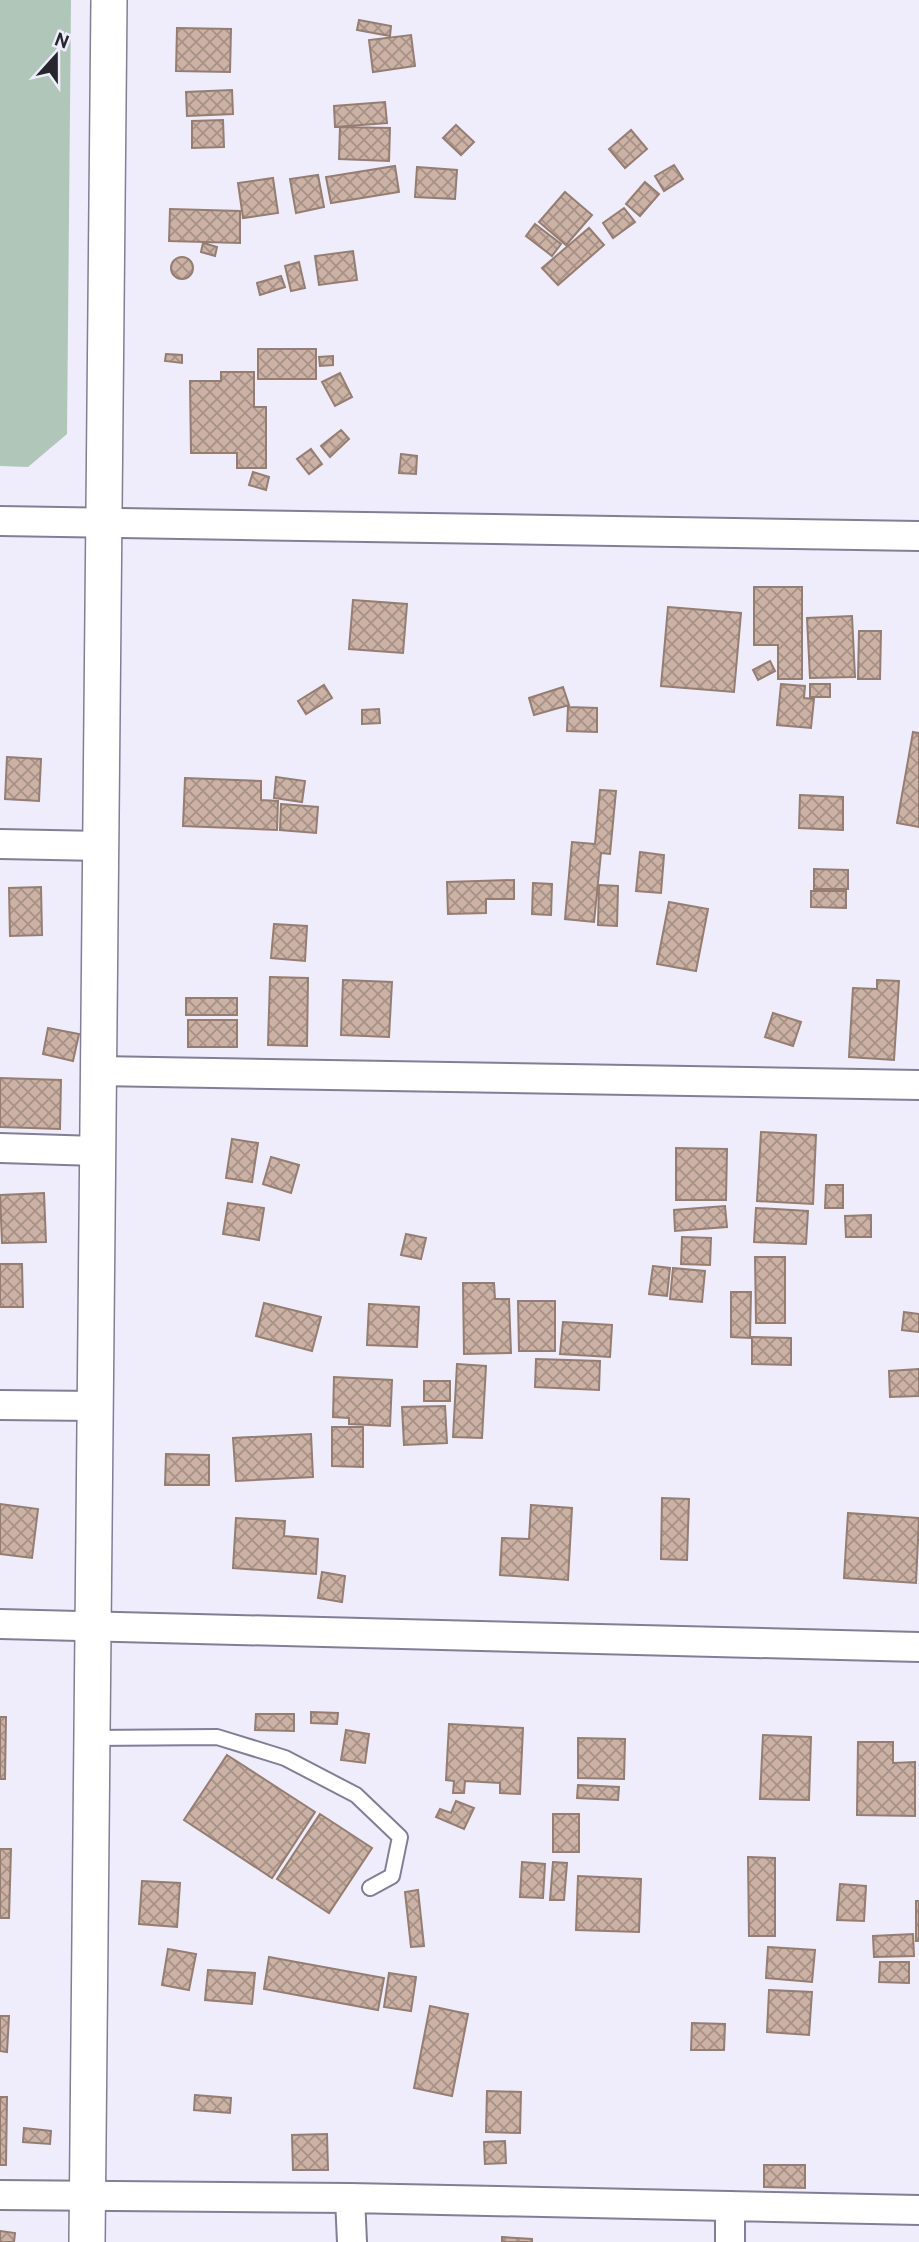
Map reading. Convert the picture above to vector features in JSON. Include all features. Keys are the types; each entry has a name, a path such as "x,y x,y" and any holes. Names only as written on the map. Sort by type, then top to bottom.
{"street":[{"path":"87,2242 109,0"},
{"path":"0,521 919,536"},
{"path":"0,844 101,846"},
{"path":"98,1071 919,1085"},
{"path":"0,1148 97,1151"},
{"path":"0,1405 95,1406"},
{"path":"0,1624 919,1647"},
{"path":"0,2195 350,2198 919,2210"},
{"path":"350,2198 352,2242"},
{"path":"730,2206 730,2242"}],"lane":[{"path":"92,1738 217,1737 285,1758 356,1795 400,1837 392,1876 370,1888"}],"green space":[{"path":"0,0 71,0 67,434 28,467 0,466"}],"building":[{"path":"359,20 391,26 390,36 357,30"},
{"path":"177,28 231,29 230,72 176,71"},
{"path":"411,35 415,66 373,72 369,40"},
{"path":"232,90 233,114 187,116 186,92"},
{"path":"385,102 387,123 335,127 334,106"},
{"path":"223,120 224,147 192,148 192,121"},
{"path":"456,125 474,142 461,155 443,138"},
{"path":"340,127 390,128 389,161 339,159"},
{"path":"631,130 647,149 625,168 609,149"},
{"path":"674,165 683,179 664,191 655,176"},
{"path":"395,166 399,192 331,203 326,177"},
{"path":"417,167 457,170 455,199 415,197"},
{"path":"318,175 324,207 296,213 290,179"},
{"path":"273,178 278,213 243,218 238,183"},
{"path":"645,182 659,194 640,216 626,204"},
{"path":"565,192 592,215 566,245 539,222"},
{"path":"624,208 635,222 613,238 603,223"},
{"path":"170,209 240,211 240,243 169,241"},
{"path":"535,224 561,244 552,256 526,236"},
{"path":"589,228 604,245 558,285 542,268"},
{"path":"203,243 217,247 215,256 201,252"},
{"path":"353,251 357,280 319,285 315,256"},
{"path":"182,257 190,260 193,268 190,276 182,279 174,276 171,268 174,260"},
{"path":"299,262 305,288 291,291 285,266"},
{"path":"281,276 285,287 260,295 257,283"},
{"path":"258,349 316,349 316,379 258,379"},
{"path":"166,354 182,355 182,363 165,361"},
{"path":"333,356 333,365 320,366 319,357"},
{"path":"221,372 254,372 254,407 266,407 266,468 237,468 237,453 191,453 190,381 221,381"},
{"path":"340,373 352,397 335,406 322,382"},
{"path":"341,430 349,439 330,457 321,446"},
{"path":"311,449 322,464 309,474 297,459"},
{"path":"401,454 417,456 416,474 399,473"},
{"path":"253,472 269,477 266,490 249,485"},
{"path":"754,587 802,587 802,679 778,679 778,645 754,645"},
{"path":"353,600 407,604 403,653 349,649"},
{"path":"668,607 741,613 734,692 661,686"},
{"path":"852,616 855,677 810,678 807,618"},
{"path":"859,631 881,631 880,679 858,679"},
{"path":"770,661 775,671 758,680 753,670"},
{"path":"781,684 805,686 804,698 814,699 811,728 777,725"},
{"path":"810,684 830,684 830,697 810,697"},
{"path":"324,685 332,698 306,714 298,701"},
{"path":"563,687 569,705 534,715 529,698"},
{"path":"568,707 597,708 597,732 567,731"},
{"path":"379,709 380,723 362,724 362,710"},
{"path":"913,732 919,733 919,827 897,823"},
{"path":"7,757 41,759 39,801 5,799"},
{"path":"276,777 305,781 302,802 274,798"},
{"path":"185,778 261,781 261,800 278,801 277,830 183,826"},
{"path":"600,790 616,791 610,854 601,853 594,922 565,919 572,842 595,844"},
{"path":"800,795 843,797 843,830 799,828"},
{"path":"281,804 318,807 316,833 280,830"},
{"path":"640,852 664,855 661,893 636,891"},
{"path":"814,869 848,870 848,889 814,889"},
{"path":"514,880 514,899 486,899 486,913 448,914 447,882"},
{"path":"533,883 552,884 551,915 532,914"},
{"path":"599,885 618,886 617,926 598,925"},
{"path":"41,887 42,935 10,936 9,888"},
{"path":"811,891 846,891 846,908 811,907"},
{"path":"669,902 708,909 696,971 657,964"},
{"path":"274,924 307,926 305,961 271,958"},
{"path":"270,977 308,978 307,1046 268,1045"},
{"path":"343,980 392,982 389,1037 341,1035"},
{"path":"877,980 899,981 894,1060 849,1057 853,988 877,989"},
{"path":"186,998 237,998 237,1015 186,1015"},
{"path":"773,1013 801,1022 793,1046 765,1037"},
{"path":"188,1020 237,1020 237,1047 188,1047"},
{"path":"48,1028 79,1034 73,1061 43,1054"},
{"path":"0,1078 61,1080 60,1129 0,1127"},
{"path":"761,1132 816,1135 813,1204 757,1201"},
{"path":"232,1139 258,1143 252,1182 226,1178"},
{"path":"676,1148 727,1149 726,1200 676,1200"},
{"path":"271,1157 299,1165 291,1193 263,1184"},
{"path":"826,1185 843,1185 843,1208 825,1208"},
{"path":"44,1193 46,1242 2,1243 0,1195"},
{"path":"228,1203 264,1208 259,1240 223,1234"},
{"path":"725,1206 727,1227 675,1231 674,1210"},
{"path":"756,1208 808,1211 806,1244 754,1242"},
{"path":"871,1215 871,1237 846,1237 845,1216"},
{"path":"406,1234 426,1238 421,1259 401,1255"},
{"path":"682,1237 711,1238 710,1265 681,1264"},
{"path":"755,1257 785,1257 785,1323 756,1323"},
{"path":"0,1264 22,1264 23,1307 0,1307"},
{"path":"653,1266 670,1268 667,1296 649,1294"},
{"path":"673,1268 705,1271 702,1302 670,1299"},
{"path":"463,1283 494,1283 495,1299 509,1299 511,1353 464,1354"},
{"path":"731,1292 751,1292 750,1338 731,1337"},
{"path":"518,1301 555,1301 555,1351 519,1351"},
{"path":"264,1303 321,1317 312,1351 256,1336"},
{"path":"369,1304 419,1307 417,1347 367,1345"},
{"path":"904,1312 919,1314 919,1332 902,1330"},
{"path":"563,1322 612,1325 610,1357 560,1354"},
{"path":"752,1337 791,1338 791,1365 752,1364"},
{"path":"536,1359 600,1361 599,1390 535,1387"},
{"path":"457,1364 486,1366 482,1438 453,1437"},
{"path":"919,1369 919,1396 890,1397 889,1371"},
{"path":"334,1377 392,1380 390,1426 349,1424 349,1418 333,1417"},
{"path":"424,1381 450,1381 450,1401 424,1401"},
{"path":"445,1406 447,1443 404,1445 402,1407"},
{"path":"332,1427 363,1427 363,1467 332,1466"},
{"path":"311,1434 313,1477 236,1481 233,1438"},
{"path":"166,1454 209,1455 209,1485 165,1485"},
{"path":"662,1498 689,1499 687,1560 661,1559"},
{"path":"0,1504 38,1509 32,1558 0,1554"},
{"path":"531,1505 572,1508 568,1580 500,1575 502,1538 529,1539"},
{"path":"848,1513 919,1518 916,1583 844,1578"},
{"path":"236,1518 285,1521 284,1536 318,1539 316,1574 233,1568"},
{"path":"322,1572 345,1576 342,1602 318,1598"},
{"path":"311,1712 338,1713 337,1724 311,1723"},
{"path":"256,1714 294,1714 294,1731 255,1730"},
{"path":"0,1717 6,1717 5,1779 0,1779"},
{"path":"449,1724 523,1728 520,1794 500,1793 500,1783 465,1781 464,1793 453,1793 454,1781 446,1780"},
{"path":"346,1730 369,1734 365,1763 341,1760"},
{"path":"763,1735 811,1737 809,1800 760,1799"},
{"path":"578,1738 625,1739 624,1779 578,1778"},
{"path":"858,1742 893,1742 893,1763 915,1762 915,1816 857,1815"},
{"path":"227,1755 315,1812 272,1878 184,1820"},
{"path":"578,1785 619,1787 618,1800 577,1798"},
{"path":"456,1801 474,1808 464,1829 436,1817 440,1809 451,1813"},
{"path":"320,1814 372,1848 329,1913 277,1879"},
{"path":"553,1814 579,1814 579,1852 553,1852"},
{"path":"0,1849 11,1849 9,1918 0,1918"},
{"path":"748,1857 775,1858 775,1936 749,1936"},
{"path":"522,1862 545,1864 543,1898 520,1897"},
{"path":"553,1862 567,1863 564,1900 550,1900"},
{"path":"578,1876 641,1879 639,1932 576,1930"},
{"path":"142,1881 180,1883 177,1927 139,1924"},
{"path":"840,1884 866,1886 864,1921 837,1920"},
{"path":"418,1890 424,1946 411,1947 405,1892"},
{"path":"916,1901 919,1901 919,1941 916,1941"},
{"path":"913,1934 914,1956 874,1957 873,1936"},
{"path":"768,1947 815,1950 812,1982 766,1978"},
{"path":"168,1949 196,1954 189,1990 162,1985"},
{"path":"269,1957 384,1978 378,2010 264,1989"},
{"path":"880,1962 909,1962 909,1983 879,1982"},
{"path":"208,1970 255,1973 252,2004 205,2000"},
{"path":"389,1973 416,1977 411,2011 384,2007"},
{"path":"769,1990 812,1992 809,2035 767,2032"},
{"path":"430,2006 468,2014 452,2096 414,2088"},
{"path":"0,2016 9,2016 7,2052 0,2051"},
{"path":"692,2023 725,2024 724,2050 691,2050"},
{"path":"487,2091 521,2092 520,2133 486,2132"},
{"path":"195,2095 231,2098 230,2113 194,2110"},
{"path":"0,2097 7,2097 6,2165 0,2165"},
{"path":"24,2128 51,2131 50,2144 23,2142"},
{"path":"327,2134 328,2170 293,2170 292,2135"},
{"path":"505,2141 506,2163 485,2164 484,2142"},
{"path":"764,2165 805,2165 805,2188 764,2187"},
{"path":"0,2231 15,2233 14,2242 0,2242"},
{"path":"502,2237 532,2239 532,2242 502,2242"}]}
